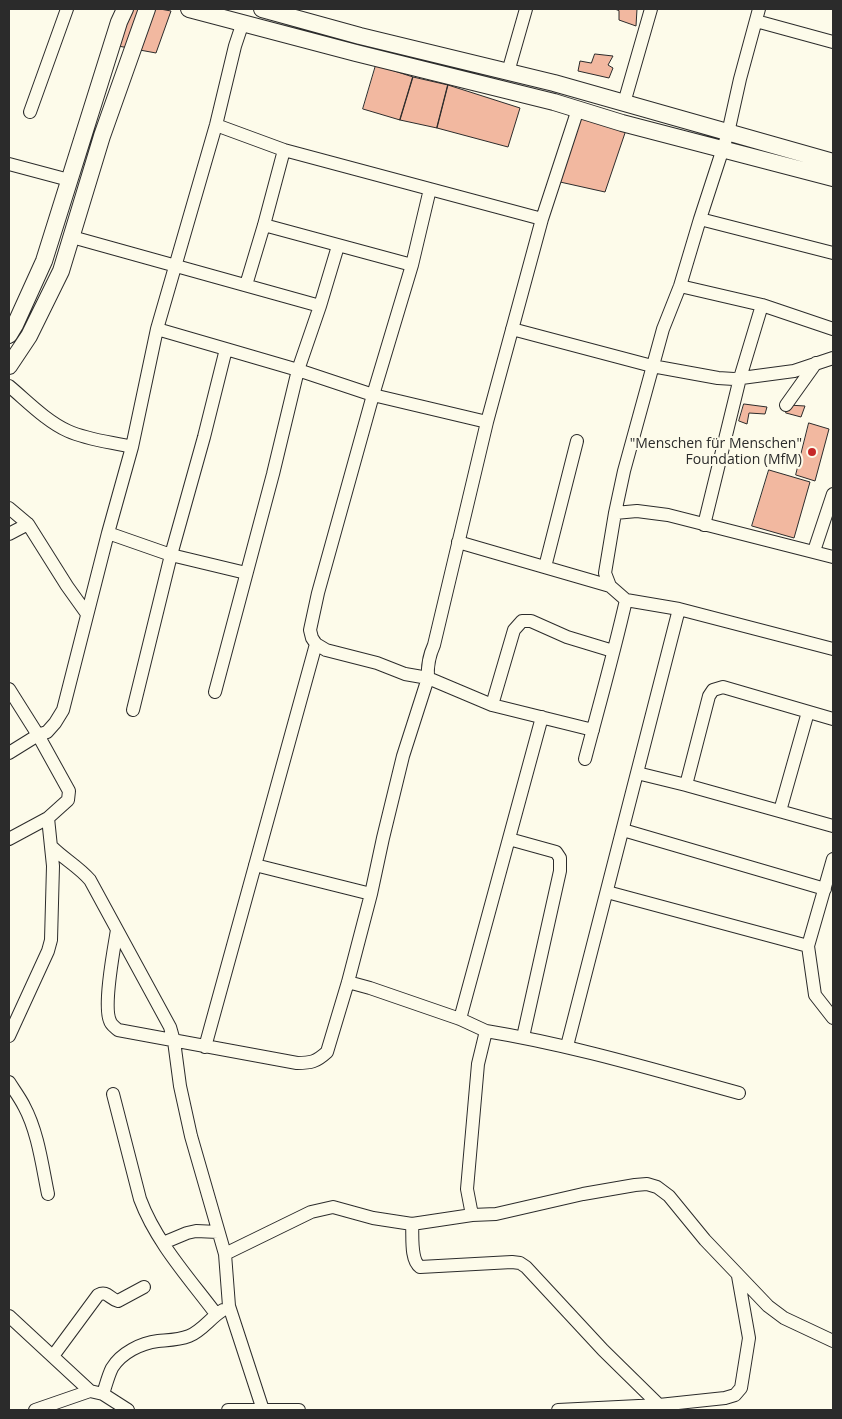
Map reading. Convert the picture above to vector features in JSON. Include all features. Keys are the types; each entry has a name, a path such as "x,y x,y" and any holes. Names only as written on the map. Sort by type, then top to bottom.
{"main road":[{"path":"9,335 44,261 119,22 125,9"},
{"path":"9,366 29,336 61,271 102,136 147,9"},
{"path":"189,9 578,109 622,123 833,178"},
{"path":"262,9 360,36 554,83 833,162"},
{"path":"24,306 39,314"}],"street":[{"path":"30,112 67,9"},
{"path":"508,72 526,9"},
{"path":"624,103 652,9"},
{"path":"610,586 605,573 624,471 663,329 680,286 728,133 757,15 833,42"},
{"path":"9,753 38,735 47,732 56,723 63,710 132,447 157,329 216,125 235,46 243,22"},
{"path":"117,930 109,986 108,1013 110,1023 118,1030 174,1042 297,1063 310,1063 319,1059 327,1052 371,894 404,756 428,678 429,655 434,645 487,422 542,219 578,109"},
{"path":"216,125 284,150 542,219"},
{"path":"246,285 284,150"},
{"path":"9,164 69,180"},
{"path":"430,189 412,265 373,395 318,593 310,630 312,638 316,644 326,650 377,663 394,671 428,678 492,705 593,730"},
{"path":"700,220 833,253"},
{"path":"264,226 412,265"},
{"path":"72,237 320,306"},
{"path":"215,692 298,370 338,246"},
{"path":"680,286 762,304 833,329"},
{"path":"704,525 740,378 762,304"},
{"path":"157,329 298,370 373,395 487,422"},
{"path":"512,329 652,366 718,378 740,378 794,371 833,358"},
{"path":"133,710 171,555 226,349"},
{"path":"786,405 816,363"},
{"path":"9,386 53,423 67,431 132,447"},
{"path":"545,567 576,441"},
{"path":"814,552 833,494"},
{"path":"9,508 28,524 87,614"},
{"path":"615,513 637,511 660,514 833,557"},
{"path":"9,534 28,524"},
{"path":"108,533 171,555 246,574"},
{"path":"458,542 610,586 626,600 679,609 833,649"},
{"path":"585,760 612,651 621,626 626,600"},
{"path":"567,1046 679,609"},
{"path":"492,705 514,630 522,621 531,621 567,637 612,651"},
{"path":"205,1047 316,644"},
{"path":"686,785 709,696 713,690 723,687 833,719"},
{"path":"9,690 38,735 69,791 68,800 48,818 9,839"},
{"path":"780,811 808,712"},
{"path":"460,1019 542,717"},
{"path":"637,773 833,826"},
{"path":"9,1036 52,940 53,866 48,818"},
{"path":"623,830 825,889"},
{"path":"509,839 556,852 560,858 560,871 523,1037"},
{"path":"52,848 78,867 90,880 170,1028 191,1136 225,1254 230,1306 263,1410"},
{"path":"833,859 808,946 815,995 833,1018"},
{"path":"256,865 371,894"},
{"path":"607,892 808,946"},
{"path":"348,982 460,1019 486,1031 567,1046 739,1093"},
{"path":"472,1215 466,1188 478,1064 486,1031"},
{"path":"9,1082 29,1118 48,1194"},
{"path":"113,1094 144,1210 163,1243 216,1314"},
{"path":"225,1254 311,1212 333,1207 373,1218 412,1224 472,1215 496,1214 583,1194 635,1185 652,1186 657,1187 669,1196 705,1240 768,1306 784,1318 833,1341"},
{"path":"412,1224 413,1258 420,1267 512,1262 520,1263 526,1267 603,1350 659,1405"},
{"path":"163,1243 196,1231 218,1232"},
{"path":"558,1410 659,1405 725,1398 735,1395 741,1388 749,1338 738,1276"},
{"path":"53,1356 98,1295 106,1293 118,1301 144,1287"},
{"path":"103,1394 108,1376 120,1358 147,1343 172,1341 188,1337 216,1314 230,1306"},
{"path":"9,1316 90,1391 103,1394 128,1410"},
{"path":"35,1410 90,1391"},
{"path":"228,1410 299,1410"}],"building":[{"path":"133,9 171,11 156,53 118,46"},
{"path":"615,9 637,9 636,26 619,20 619,11"},
{"path":"595,54 613,56 608,65 613,68 609,78 578,71 580,61 591,63"},
{"path":"376,65 413,77 400,120 363,109"},
{"path":"413,77 448,85 437,128 400,120"},
{"path":"448,85 520,108 508,147 437,128"},
{"path":"580,118 626,130 605,192 560,182"},
{"path":"744,404 767,407 765,414 749,413 747,424 739,421"},
{"path":"788,405 805,406 801,417 786,413"},
{"name":"\"Menschen für Menschen\" Foundation (MfM)","path":"809,423 829,429 815,481 796,475"},
{"path":"769,470 810,482 794,538 752,526"}],"place":[{"name":"\"Menschen für Menschen\" Foundation (MfM)","path":"812,452"}]}
